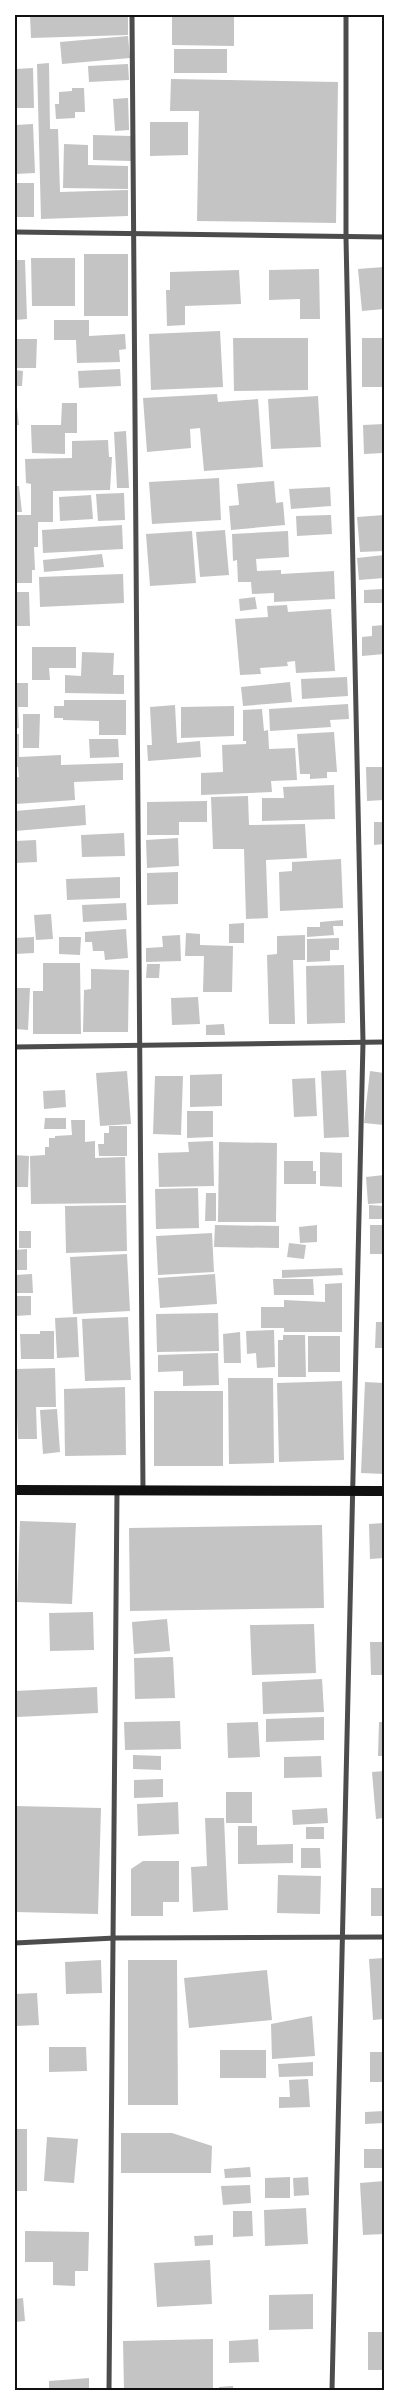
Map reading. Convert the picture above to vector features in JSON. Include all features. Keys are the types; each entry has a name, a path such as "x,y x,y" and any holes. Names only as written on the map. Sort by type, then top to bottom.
{"main road":[{"path":"15,1490 384,1491"}],"street":[{"path":"132,15 136,232 143,1490"},
{"path":"332,2390 363,1042 346,238 346,15"},
{"path":"15,232 136,232 346,238 384,237"},
{"path":"15,1047 141,1047 384,1042"},
{"path":"110,2390 117,1490"},
{"path":"15,1943 115,1938 384,1937"}],"building":[{"path":"30,15 128,15 128,35 31,38"},
{"path":"172,15 234,15 234,46 172,45"},
{"path":"128,36 130,58 62,64 60,42"},
{"path":"174,49 227,49 227,73 174,73"},
{"path":"49,63 50,129 58,129 60,192 128,190 128,216 41,219 37,64"},
{"path":"128,64 129,80 89,82 88,66"},
{"path":"33,68 34,108 15,108 15,69"},
{"path":"171,79 338,82 336,223 197,221 199,111 170,111"},
{"path":"72,88 84,88 85,112 75,112 75,118 56,119 55,104 59,104 59,92 72,91"},
{"path":"128,98 129,130 115,131 113,99"},
{"path":"150,122 188,122 188,155 150,156"},
{"path":"33,124 35,173 15,174 15,125"},
{"path":"93,135 132,136 131,161 93,160"},
{"path":"64,144 88,145 88,165 128,166 128,189 63,188"},
{"path":"15,183 34,183 34,217 15,217"},
{"path":"84,254 128,254 128,316 84,316"},
{"path":"31,258 75,258 75,306 32,306"},
{"path":"15,260 25,260 27,319 15,320"},
{"path":"384,267 384,309 362,311 358,269"},
{"path":"319,269 320,319 300,319 300,299 269,300 269,270"},
{"path":"239,270 241,304 185,306 185,325 167,326 166,290 170,290 170,272"},
{"path":"54,320 89,320 89,336 125,334 126,349 119,350 120,362 77,363 76,340 54,340"},
{"path":"220,331 223,387 151,390 149,334"},
{"path":"233,338 308,338 308,390 234,391"},
{"path":"362,338 384,338 384,387 362,387"},
{"path":"15,339 37,339 36,368 15,368"},
{"path":"120,369 121,386 79,388 78,371"},
{"path":"15,370 23,371 22,386 15,386"},
{"path":"15,389 19,425 15,425"},
{"path":"217,394 218,402 258,399 263,467 204,471 200,428 190,429 191,448 147,452 143,398"},
{"path":"318,396 321,447 271,449 268,399"},
{"path":"62,403 77,403 77,433 65,433 65,454 32,453 31,425 61,425"},
{"path":"384,424 384,453 364,454 363,425"},
{"path":"126,431 129,488 117,488 114,432"},
{"path":"108,440 109,457 112,457 110,490 53,491 53,522 38,522 38,547 34,547 35,570 32,570 32,583 15,583 15,515 31,515 31,484 26,483 25,459 72,458 72,441"},
{"path":"219,478 221,520 152,524 149,482"},
{"path":"274,481 276,503 283,502 285,525 231,530 229,506 239,505 237,484"},
{"path":"15,486 19,486 22,512 15,512"},
{"path":"330,487 331,506 291,509 289,489"},
{"path":"124,493 125,520 98,521 96,494"},
{"path":"91,495 93,519 60,521 59,497"},
{"path":"331,515 332,534 297,536 296,516"},
{"path":"384,515 384,551 360,552 357,517"},
{"path":"122,525 123,549 43,553 42,530"},
{"path":"225,530 229,575 200,577 196,532"},
{"path":"192,531 196,583 150,586 146,534"},
{"path":"288,531 289,557 256,559 257,571 281,570 281,574 334,571 335,599 274,602 274,593 252,594 251,582 238,582 237,560 233,561 232,534"},
{"path":"102,554 104,567 44,572 43,560"},
{"path":"384,555 384,578 359,580 357,558"},
{"path":"123,574 124,603 40,607 39,577"},
{"path":"383,589 383,603 364,603 364,590"},
{"path":"15,592 29,592 30,626 15,626"},
{"path":"255,597 257,609 240,611 239,599"},
{"path":"287,605 288,612 331,609 335,671 296,673 295,661 287,662 288,666 260,668 261,674 240,675 235,619 268,617 267,606"},
{"path":"384,625 384,654 362,656 362,637 372,636 372,626"},
{"path":"32,647 76,647 76,668 49,668 50,680 32,680"},
{"path":"82,652 114,653 113,675 124,675 124,694 65,693 65,675 81,676"},
{"path":"347,677 348,696 302,699 301,679"},
{"path":"290,682 292,702 243,706 241,687"},
{"path":"15,683 28,683 28,707 15,707"},
{"path":"64,700 126,700 126,735 99,735 99,721 54,718 54,706 64,706"},
{"path":"348,704 349,719 330,720 331,727 270,731 269,709"},
{"path":"175,705 177,743 200,741 201,757 148,761 147,745 152,745 150,707"},
{"path":"234,706 234,736 181,738 181,707"},
{"path":"15,707 18,707 19,728 15,729"},
{"path":"262,709 264,731 268,730 269,749 295,748 297,780 271,781 272,792 201,795 201,773 223,772 222,745 246,744 246,741 243,741 243,710"},
{"path":"23,714 40,714 39,748 23,748"},
{"path":"334,732 337,772 327,772 327,778 310,779 310,774 300,774 297,734"},
{"path":"15,734 19,734 19,757 61,755 61,765 123,763 123,780 74,782 75,800 15,804 15,777 19,777 18,767 15,767"},
{"path":"89,739 118,739 119,757 90,758"},
{"path":"366,767 384,767 384,800 367,801"},
{"path":"334,785 335,819 262,821 262,798 284,798 283,787"},
{"path":"248,796 249,825 305,824 307,858 266,860 268,918 246,919 244,849 213,849 211,797"},
{"path":"207,801 207,822 179,822 179,835 147,835 147,802"},
{"path":"85,805 86,825 15,831 15,811"},
{"path":"374,822 384,822 384,844 374,845"},
{"path":"124,833 125,856 82,857 81,835"},
{"path":"178,838 179,866 147,868 146,840"},
{"path":"36,840 37,862 15,863 15,841"},
{"path":"341,859 343,908 280,911 279,872 292,871 292,862"},
{"path":"178,872 178,904 147,905 147,873"},
{"path":"120,877 120,898 67,900 66,879"},
{"path":"126,903 127,920 83,922 82,905"},
{"path":"51,914 53,939 36,940 34,915"},
{"path":"343,920 343,926 333,926 334,935 307,937 307,927 320,927 320,922"},
{"path":"244,923 244,943 229,943 229,924"},
{"path":"126,929 128,958 105,960 104,951 93,951 92,942 85,942 85,932"},
{"path":"186,933 200,934 200,945 233,946 232,992 203,992 204,956 185,956"},
{"path":"180,935 181,961 146,962 146,948 163,947 162,936"},
{"path":"305,935 305,960 293,960 295,1024 269,1024 267,955 277,954 277,936"},
{"path":"34,937 34,953 15,954 15,938"},
{"path":"59,937 81,937 80,955 59,954"},
{"path":"339,938 339,950 330,950 330,961 307,962 307,939"},
{"path":"43,963 80,963 81,1034 33,1034 33,991 43,991"},
{"path":"147,964 160,964 159,978 146,978"},
{"path":"344,965 345,1023 307,1024 306,966"},
{"path":"91,969 129,970 128,1032 83,1032 84,990 91,989"},
{"path":"15,988 30,988 28,1030 15,1029"},
{"path":"198,997 200,1024 172,1025 171,998"},
{"path":"224,1024 225,1035 206,1035 206,1025"},
{"path":"346,1070 349,1137 324,1138 321,1071"},
{"path":"127,1071 131,1124 100,1126 96,1073"},
{"path":"370,1071 384,1073 384,1125 364,1123"},
{"path":"222,1074 222,1106 190,1107 190,1075"},
{"path":"155,1076 183,1076 181,1135 153,1134"},
{"path":"315,1078 317,1116 294,1117 292,1079"},
{"path":"65,1090 66,1107 44,1109 43,1091"},
{"path":"187,1111 213,1111 213,1137 187,1138"},
{"path":"45,1118 66,1118 66,1129 44,1129"},
{"path":"71,1120 85,1120 85,1142 95,1141 95,1158 125,1157 126,1203 31,1204 30,1156 45,1155 45,1147 49,1147 49,1138 72,1135"},
{"path":"109,1126 127,1126 127,1156 99,1156 98,1144 104,1144 104,1133 109,1133"},
{"path":"213,1141 214,1186 159,1187 158,1153 189,1152 188,1142"},
{"path":"219,1142 277,1143 276,1222 218,1222"},
{"path":"320,1152 342,1153 342,1187 320,1186"},
{"path":"15,1155 29,1156 28,1187 15,1187"},
{"path":"284,1161 313,1161 313,1171 316,1171 316,1184 284,1184"},
{"path":"384,1175 384,1203 368,1204 366,1177"},
{"path":"198,1188 199,1228 156,1229 155,1189"},
{"path":"206,1193 216,1193 216,1221 205,1221"},
{"path":"126,1205 127,1251 66,1253 65,1206"},
{"path":"369,1205 384,1206 384,1219 369,1219"},
{"path":"215,1225 279,1226 279,1248 214,1247"},
{"path":"317,1225 317,1242 300,1243 299,1227"},
{"path":"370,1225 384,1225 384,1254 370,1254"},
{"path":"19,1231 31,1231 31,1248 19,1248"},
{"path":"212,1233 214,1272 158,1275 156,1236"},
{"path":"289,1243 306,1245 304,1259 287,1257"},
{"path":"27,1249 27,1270 15,1270 15,1250"},
{"path":"127,1254 130,1311 73,1314 70,1257"},
{"path":"342,1268 343,1275 282,1278 282,1270"},
{"path":"32,1274 33,1293 15,1293 15,1275"},
{"path":"215,1274 217,1304 160,1308 158,1278"},
{"path":"273,1279 313,1279 314,1295 274,1295"},
{"path":"342,1283 342,1332 284,1332 284,1328 261,1328 261,1307 284,1307 284,1300 325,1302 325,1284"},
{"path":"15,1296 31,1296 31,1315 15,1316"},
{"path":"218,1313 219,1351 157,1352 156,1314"},
{"path":"77,1317 79,1357 57,1358 55,1318"},
{"path":"128,1317 131,1380 85,1381 82,1319"},
{"path":"376,1322 384,1322 384,1348 375,1348"},
{"path":"274,1330 275,1367 257,1368 256,1353 247,1354 246,1331"},
{"path":"40,1331 54,1331 54,1359 21,1359 20,1334 40,1334"},
{"path":"240,1332 241,1363 224,1363 223,1334"},
{"path":"283,1335 305,1335 306,1377 278,1377 278,1340 283,1340"},
{"path":"308,1336 340,1336 340,1372 308,1372"},
{"path":"218,1353 219,1385 183,1386 183,1371 158,1372 158,1355"},
{"path":"55,1368 56,1407 36,1407 37,1439 18,1439 15,1369"},
{"path":"228,1378 273,1378 274,1463 229,1464"},
{"path":"342,1381 344,1460 279,1462 277,1383"},
{"path":"365,1382 384,1383 384,1474 361,1473"},
{"path":"125,1387 126,1455 65,1456 64,1389"},
{"path":"154,1391 223,1391 223,1466 154,1466"},
{"path":"57,1409 60,1452 43,1454 40,1410"},
{"path":"20,1521 76,1523 72,1604 17,1602"},
{"path":"384,1523 384,1558 370,1559 369,1524"},
{"path":"322,1525 324,1608 130,1611 129,1528"},
{"path":"93,1612 94,1650 50,1651 49,1613"},
{"path":"167,1619 170,1651 134,1654 132,1622"},
{"path":"314,1624 316,1673 252,1675 250,1625"},
{"path":"370,1642 384,1642 384,1675 371,1675"},
{"path":"173,1657 175,1698 135,1699 134,1658"},
{"path":"322,1679 324,1712 263,1714 262,1682"},
{"path":"97,1687 98,1713 17,1717 15,1691"},
{"path":"324,1717 324,1740 266,1742 266,1719"},
{"path":"180,1721 181,1749 125,1750 124,1722"},
{"path":"258,1722 260,1757 228,1758 227,1723"},
{"path":"379,1722 384,1722 384,1756 378,1756"},
{"path":"133,1755 161,1756 161,1770 133,1769"},
{"path":"321,1756 322,1777 284,1778 284,1757"},
{"path":"384,1771 384,1818 376,1819 372,1772"},
{"path":"163,1779 163,1797 134,1798 134,1780"},
{"path":"226,1792 252,1792 252,1823 226,1823"},
{"path":"178,1802 179,1834 138,1836 137,1804"},
{"path":"15,1806 101,1808 98,1914 15,1912"},
{"path":"327,1808 328,1823 293,1825 292,1810"},
{"path":"205,1818 224,1818 228,1910 193,1912 191,1867 207,1866"},
{"path":"238,1826 257,1826 257,1845 293,1844 293,1863 238,1864"},
{"path":"306,1827 324,1827 324,1839 306,1839"},
{"path":"301,1848 320,1848 321,1868 301,1868"},
{"path":"143,1861 179,1861 179,1902 163,1902 163,1916 131,1916 131,1869"},
{"path":"278,1875 321,1876 320,1914 277,1913"},
{"path":"371,1888 384,1888 384,1916 371,1916"},
{"path":"384,1958 384,2019 373,2020 369,1959"},
{"path":"101,1960 102,1993 66,1994 65,1962"},
{"path":"128,1960 177,1960 178,2105 128,2105"},
{"path":"267,1970 272,2020 189,2028 184,1978"},
{"path":"37,1993 39,2025 15,2026 15,1994"},
{"path":"312,2016 315,2056 272,2059 271,2024"},
{"path":"49,2047 86,2047 87,2071 49,2072"},
{"path":"220,2050 266,2050 266,2078 220,2078"},
{"path":"370,2052 384,2052 384,2082 370,2082"},
{"path":"313,2062 313,2076 279,2077 278,2064"},
{"path":"308,2079 310,2107 279,2108 279,2097 290,2097 289,2080"},
{"path":"384,2111 384,2123 365,2124 365,2112"},
{"path":"15,2129 27,2129 27,2191 15,2191"},
{"path":"121,2133 172,2133 212,2146 211,2173 121,2173"},
{"path":"47,2137 78,2139 74,2183 44,2181"},
{"path":"364,2149 384,2149 384,2168 364,2168"},
{"path":"250,2167 251,2177 225,2178 224,2169"},
{"path":"290,2177 290,2198 265,2198 265,2178"},
{"path":"308,2177 309,2195 294,2196 293,2178"},
{"path":"384,2181 384,2234 363,2235 360,2183"},
{"path":"250,2185 251,2203 223,2205 221,2186"},
{"path":"306,2208 308,2244 265,2246 264,2210"},
{"path":"233,2211 252,2211 253,2236 233,2237"},
{"path":"25,2231 89,2232 88,2271 75,2271 75,2286 53,2285 53,2262 25,2262"},
{"path":"213,2235 213,2245 195,2246 194,2236"},
{"path":"210,2260 212,2304 157,2307 154,2263"},
{"path":"313,2294 313,2329 269,2330 269,2295"},
{"path":"23,2298 25,2321 15,2322 15,2299"},
{"path":"368,2332 384,2332 384,2370 368,2370"},
{"path":"213,2339 213,2390 124,2390 123,2341"},
{"path":"258,2339 259,2362 229,2363 229,2341"},
{"path":"89,2378 89,2390 49,2390 49,2381"},
{"path":"233,2386 233,2390 219,2390 219,2387"}]}
